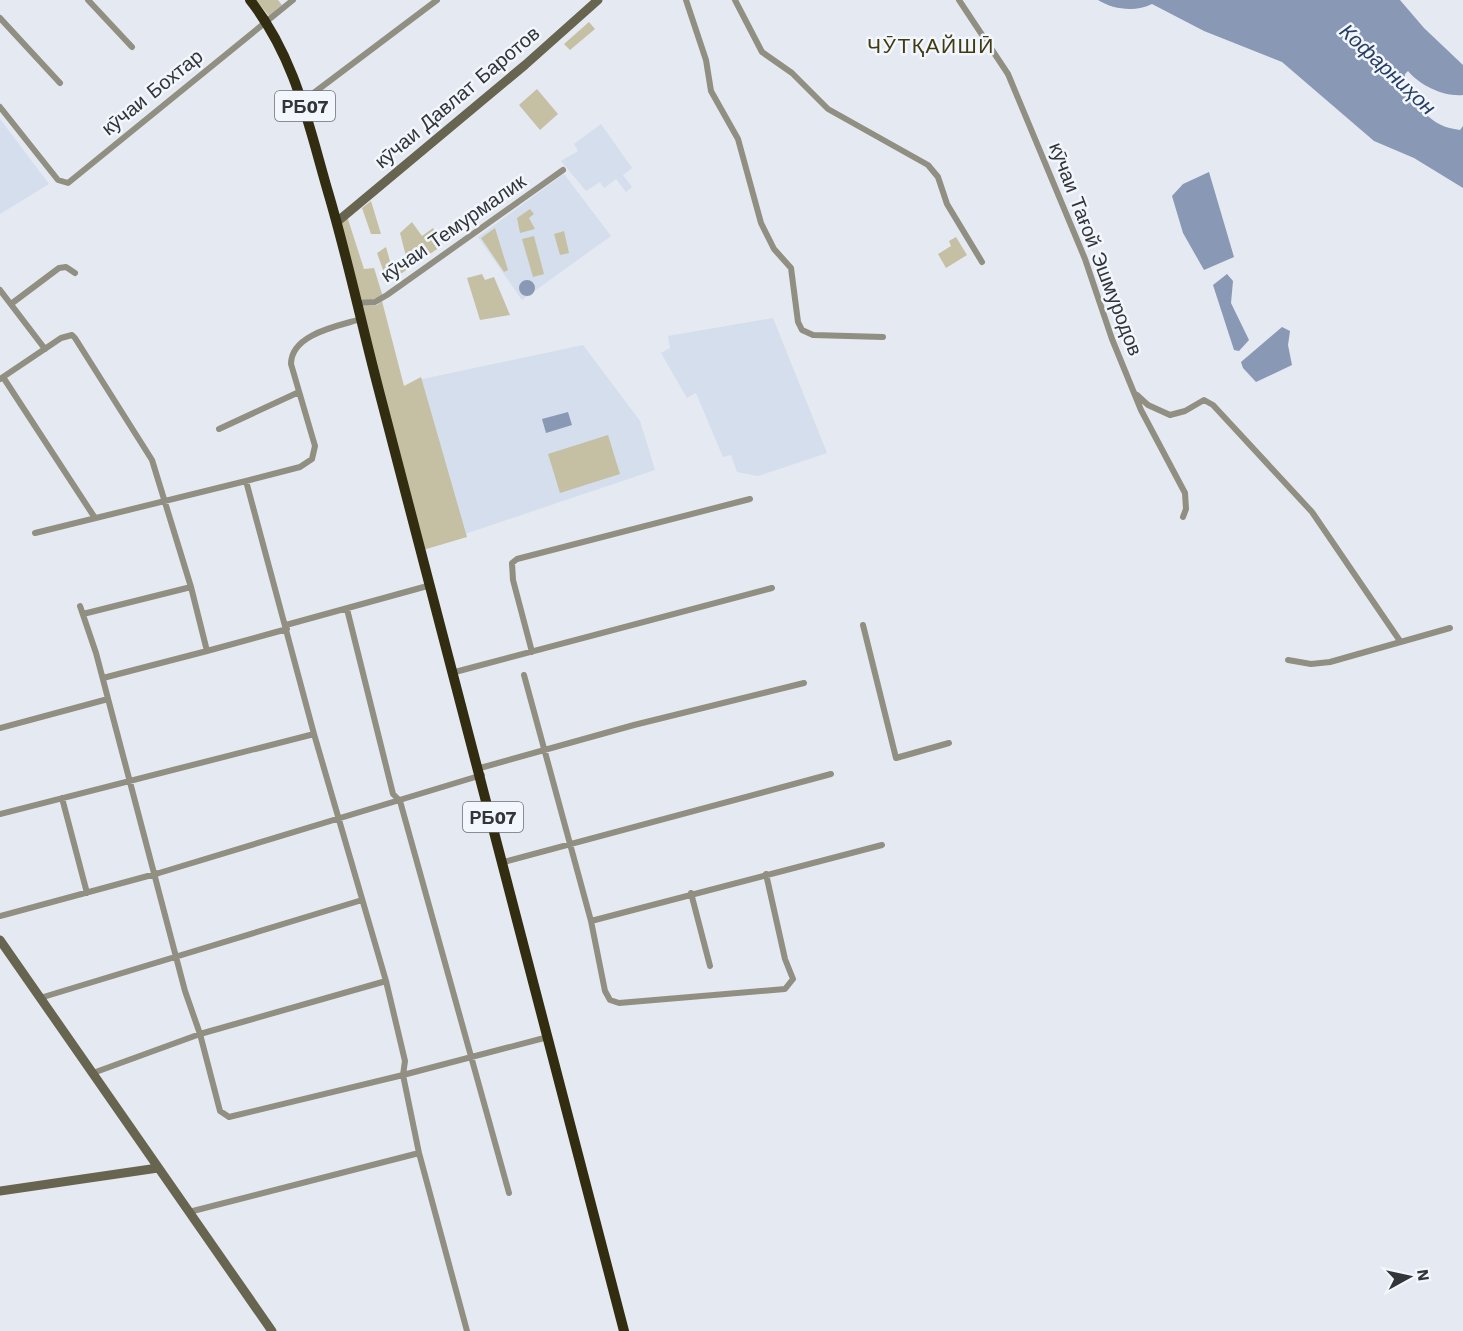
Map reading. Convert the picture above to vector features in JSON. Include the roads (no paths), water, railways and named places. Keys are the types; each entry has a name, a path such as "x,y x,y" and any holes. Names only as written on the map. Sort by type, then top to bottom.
{"highway":[{"name":"РБ07","path":"250,0 268,19"},
{"name":"РБ07","path":"257,0 305,100 338,220 361,319 481,772 624,1331"}],"street":[{"path":"88,0 132,46"},
{"path":"268,19 293,0"},
{"path":"305,100 437,0"},
{"name":"кӯчаи Давлат Баротов","path":"338,220 525,65 598,0"},
{"path":"686,0 706,60 711,91 738,139 761,223 774,249 791,268 798,322 802,330 813,334 883,337"},
{"path":"735,0 762,52 792,73 828,109 927,165 938,177 947,204 982,262"},
{"name":"кӯчаи Тағой Эшмуродов","path":"959,0 1008,74 1085,259 1112,339 1141,410 1185,493 1186,508 1183,517"},
{"path":"0,18 60,83"},
{"name":"кӯчаи Бохтар","path":"0,107 58,180 68,183 268,19"},
{"name":"кӯчаи Темурмалик","path":"358,303 375,302 387,295 563,170"},
{"path":"10,304 59,268 66,267 75,273"},
{"path":"0,290 45,349"},
{"path":"35,533 300,467 312,459 315,446 291,364 296,346 315,335 361,319"},
{"path":"95,518 1,378 67,335 75,338 145,446 191,587 207,651"},
{"path":"219,429 299,392"},
{"path":"1136,394 1148,405 1170,415 1185,411 1204,400 1213,405 1311,512 1400,641"},
{"path":"246,481 314,734 386,981 405,1061 403,1075 418,1153 467,1331"},
{"path":"532,652 513,580 512,563 517,559 750,499"},
{"path":"103,678 207,651 431,585"},
{"path":"83,614 191,587"},
{"path":"455,672 771,588"},
{"path":"80,606 103,678 220,1111 229,1117 548,1037"},
{"path":"347,609 393,794 400,801 509,1193"},
{"path":"863,625 897,758 949,743"},
{"path":"1288,660 1311,664 1330,662 1450,628"},
{"path":"524,675 591,921 605,991 610,1000 619,1003 790,986 793,979 766,874"},
{"path":"0,916 156,874 400,801 544,750 804,682"},
{"path":"0,728 108,699"},
{"path":"0,814 314,734"},
{"path":"504,862 831,774"},
{"path":"62,798 87,893"},
{"path":"591,921 882,844"},
{"path":"691,893 710,966"},
{"path":"40,998 362,900"},
{"path":"0,940 272,1331"},
{"path":"93,1074 200,1034 386,981"},
{"path":"189,1212 418,1153"},
{"path":"0,1191 158,1168"}],"water":[{"name":"Кофарниҳон","path":"1098,0 1400,0 1424,28 1463,65 1463,95 1448,94 1433,89 1408,71 1405,74 1405,92 1429,117 1441,125 1460,130 1463,126 1463,188 1414,158 1374,141 1282,62 1204,31 1152,4 1146,7 1125,9"},
{"path":"1209,172 1234,257 1204,270 1183,233 1172,196 1183,184"},
{"path":"1227,274 1233,281 1231,303 1249,340 1239,351 1234,350 1213,285"},
{"path":"527,280 535,288 527,296 519,288"},
{"path":"1282,327 1290,331 1288,345 1292,365 1256,382 1243,368 1241,362"},
{"path":"568,412 572,425 546,433 542,419"}],"district":[{"name":"ЧӮТҚАЙШӢ","path":"931,45"}]}
